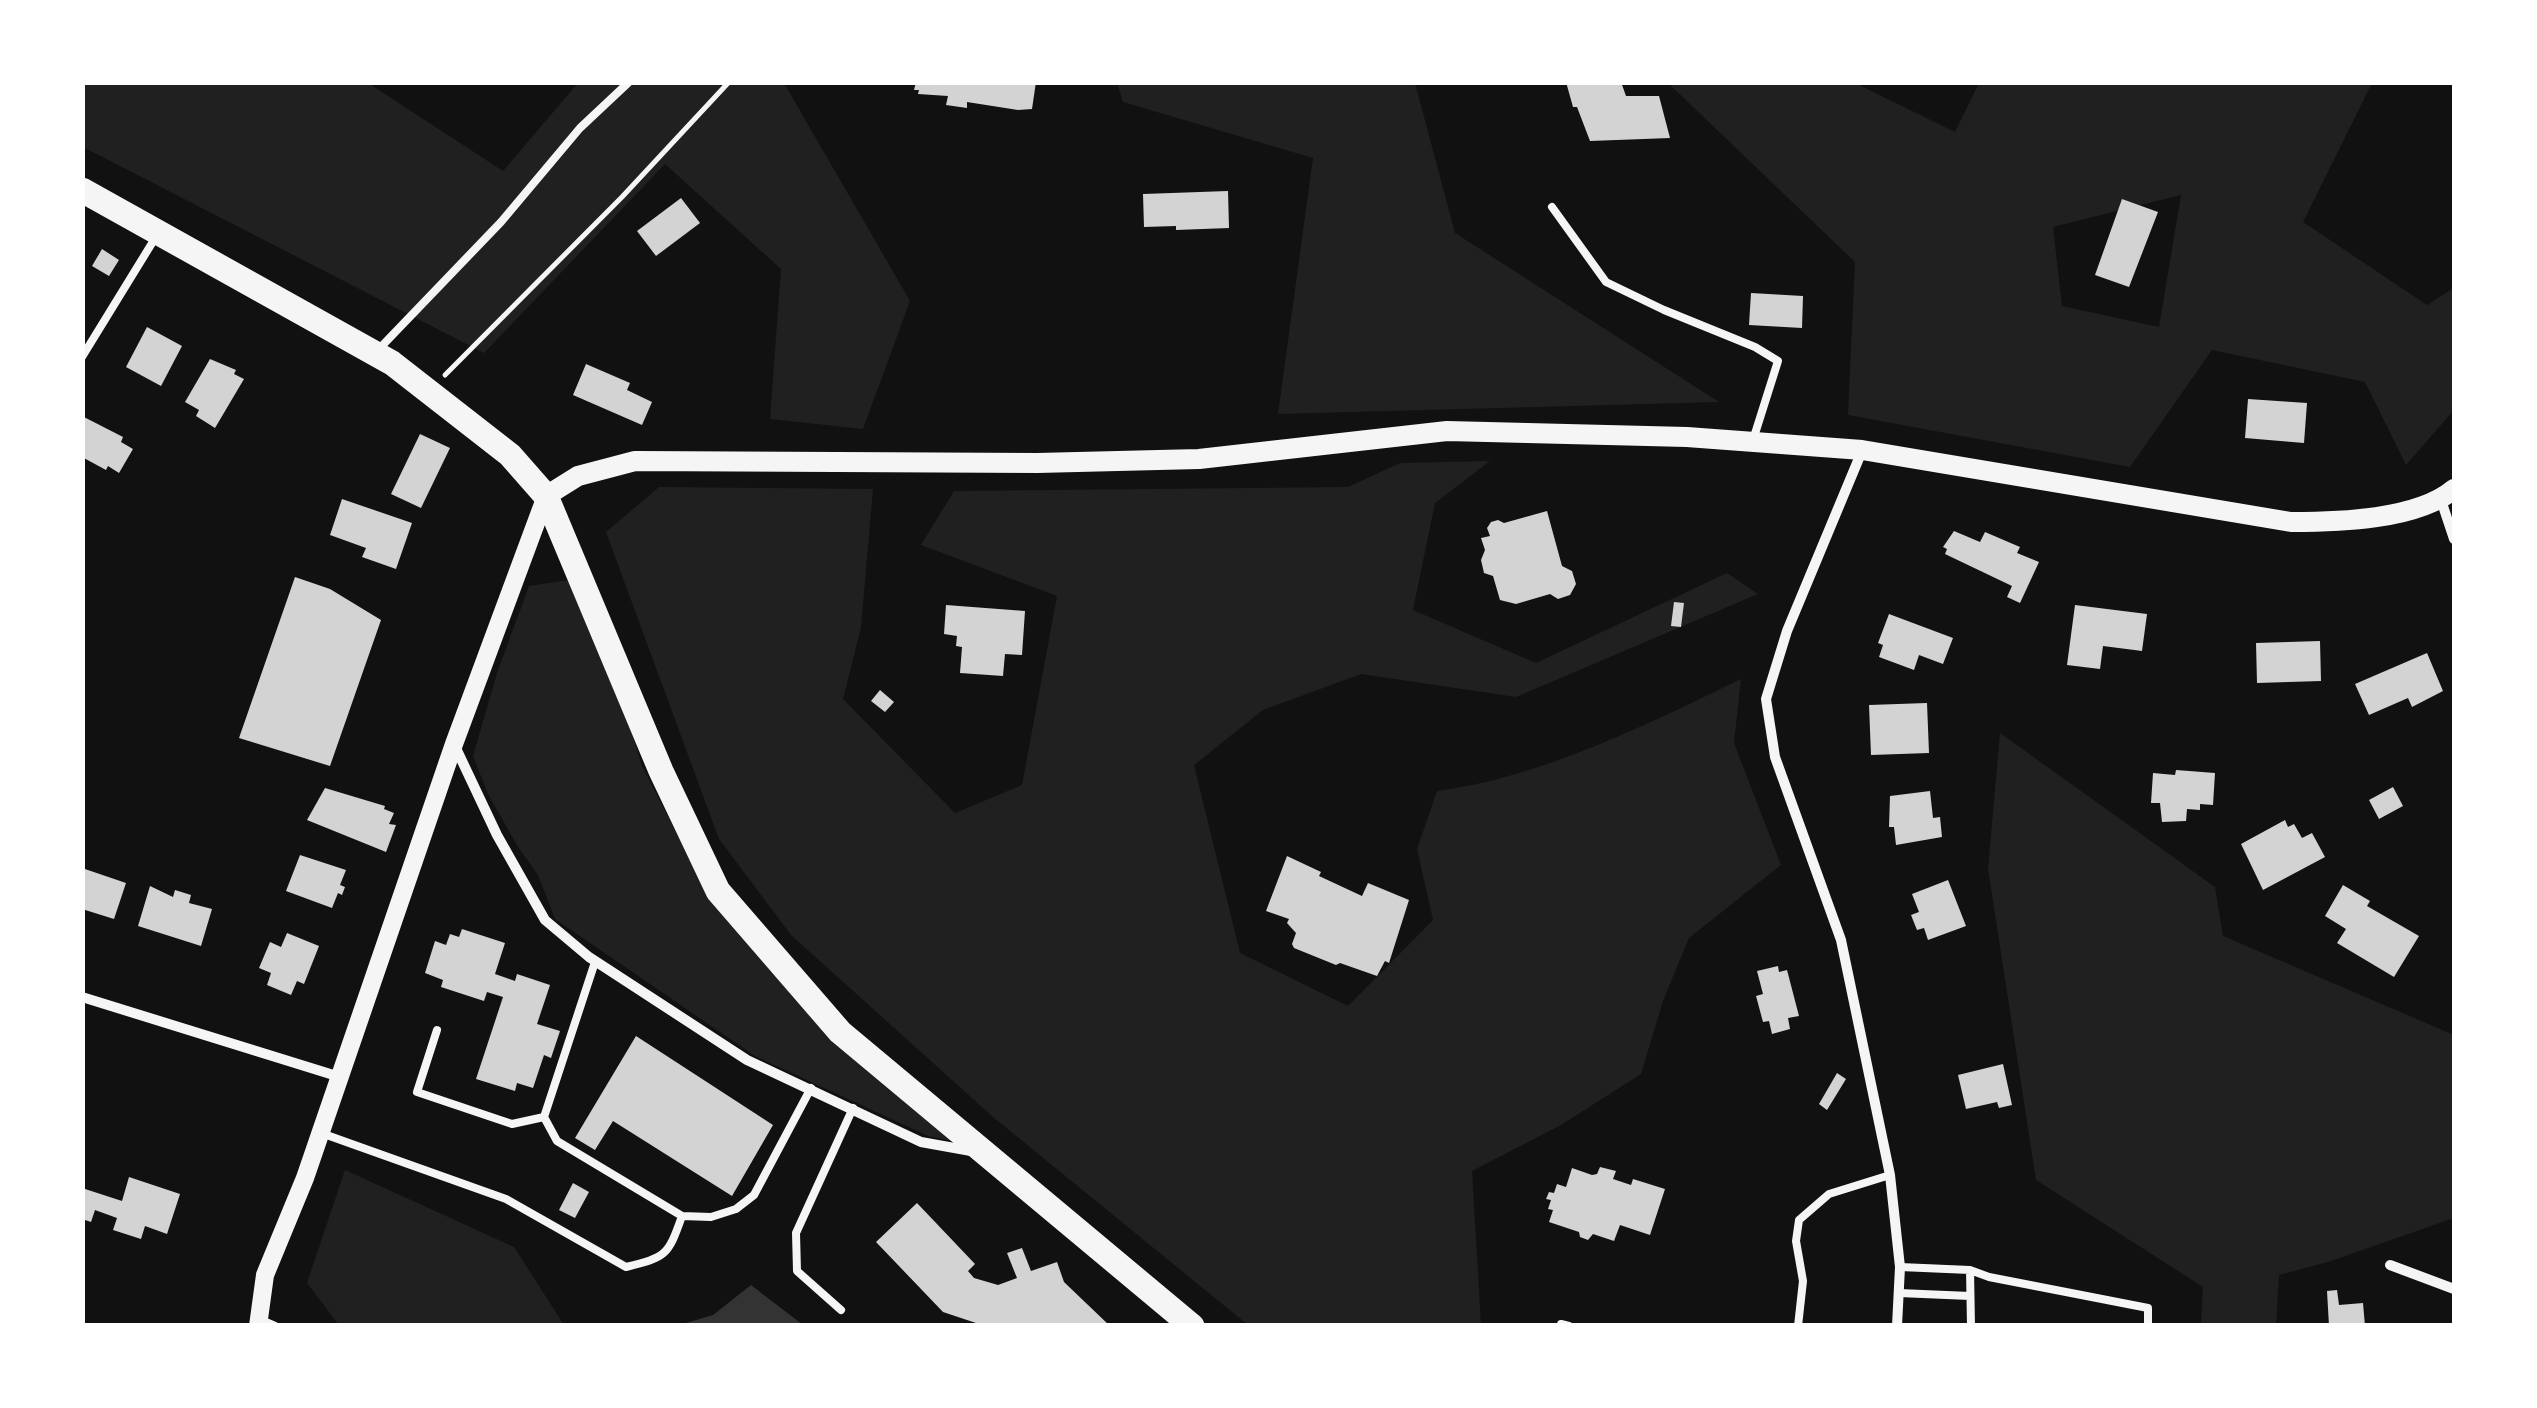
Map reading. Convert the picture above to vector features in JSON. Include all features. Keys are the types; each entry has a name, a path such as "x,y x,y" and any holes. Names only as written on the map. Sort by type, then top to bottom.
{"main road":[{"path":"82,190 374,353 510,455 546,496 661,771 718,891 840,1032 1192,1326"},
{"path":"546,496 578,476 635,461 1199,459 1448,431 1687,437 1862,450 2291,522 2354,522 2448,495"}],"street":[{"path":"1862,450 1787,632 1766,699 1775,757 1841,940 1890,1175 1900,1266 1897,1326"},
{"path":"2448,495 2454,539"},
{"path":"264,1323 265,1275 320,1133 454,744 546,496"},
{"path":"454,744 496,834 545,920 596,962 747,1060 922,1142 982,1153"},
{"path":"82,996 340,1077"},
{"path":"2390,1265 2454,1289"}],"lane":[{"path":"374,353 501,222 580,128 630,82"},
{"path":"1552,207 1606,282 1755,347 1778,362 1752,443"},
{"path":"82,356 160,231"},
{"path":"596,962 544,1117 557,1140 682,1216 711,1217 736,1209 754,1195 811,1088"},
{"path":"437,1030 417,1092 512,1124 544,1117"},
{"path":"841,1310 797,1271 796,1233 853,1108"},
{"path":"320,1133 506,1199 626,1267 660,1258 673,1242 682,1216"},
{"path":"1798,1326 1803,1281 1796,1241 1800,1220 1830,1194 1890,1175"},
{"path":"1900,1266 1970,1270 1989,1278 2148,1308 2148,1326"},
{"path":"1970,1270 1971,1326"},
{"path":"1898,1292 1970,1296"}],"path":[{"path":"428,392 622,197 729,82"}],"shaded area":[{"path":"82,83 368,83 503,171 578,83 784,83 910,301 863,429 770,419 781,269 665,164 484,353 83,147"},
{"path":"1117,83 1415,83 1455,233 1719,402 1278,414 1313,158 1123,102"},
{"path":"1668,83 1855,83 1955,132 1979,83 2372,83 2303,222 2427,305 2454,288 2454,410 2406,465 2365,382 2212,350 2130,467 1848,415 1855,262","holes":["2181,195 2159,327 2062,306 2053,227"]},
{"path":"1490,461 1435,503 1413,610 1536,663 1727,573 1758,594 1516,697 1361,674 1263,710 1194,765 1240,953 1348,1006 1433,920 1417,849 1437,791 1554,762 1741,679 1734,743 1781,865 1689,938 1663,1001 1641,1074 1561,1125 1472,1171 1481,1325 1248,1325 993,1117 791,935 719,839 606,532 659,487 873,489 861,627 843,699 955,813 1022,785 1057,596 921,545 954,491 1348,487 1400,463"},
{"path":"569,580 630,726 642,766 705,888 957,1142 928,1136 755,1056 555,919 538,875 488,794 473,756 497,673 529,586"},
{"path":"2000,733 2215,887 2223,936 2454,1035 2454,1218 2279,1275 2276,1325 2201,1325 2203,1287 2036,1180 1988,869"},
{"path":"345,1170 514,1247 564,1325 339,1325 307,1283"},
{"path":"751,1285 803,1325 679,1325 713,1315"}],"building":[{"path":"916,82 1036,82 1032,109 1018,110 967,102 967,108 946,105 948,96 918,94 919,90 914,90"},
{"path":"1566,82 1621,82 1626,96 1659,96 1670,138 1590,141"},
{"path":"1228,191 1229,228 1144,227 1143,194"},
{"path":"681,198 700,223 656,256 637,231"},
{"path":"2122,199 2158,212 2129,287 2095,275"},
{"path":"102,249 119,260 109,276 92,266"},
{"path":"1751,293 1803,296 1802,328 1749,325"},
{"path":"147,327 182,346 161,386 126,367"},
{"path":"210,359 236,370 234,374 244,379 215,428 196,416 199,410 185,402"},
{"path":"586,364 630,383 627,390 652,402 642,425 573,395"},
{"path":"2248,399 2307,403 2304,443 2245,438"},
{"path":"82,416 123,437 121,442 133,449 119,473 82,457"},
{"path":"420,434 450,448 421,508 391,494"},
{"path":"342,499 412,523 396,569 362,557 366,548 330,535"},
{"path":"1547,511 1562,566 1572,571 1576,584 1570,595 1558,599 1550,594 1516,604 1500,600 1493,576 1484,573 1481,538 1490,536 1487,528 1491,522 1504,523"},
{"path":"1954,531 1980,542 1985,532 2020,547 2017,553 2039,562 2020,603 2007,597 2012,586 1945,554 1947,549 1943,547"},
{"path":"295,577 330,589 381,620 330,766 239,738"},
{"path":"1674,602 1684,603 1681,627 1671,626"},
{"path":"946,605 1025,611 1022,655 1005,654 1003,676 960,673 962,647 956,646 957,636 944,634"},
{"path":"2075,605 2147,614 2142,651 2103,646 2100,669 2067,665"},
{"path":"1889,614 1953,638 1943,664 1919,655 1914,670 1879,657 1883,645 1878,643"},
{"path":"2320,641 2321,681 2257,683 2256,643"},
{"path":"2427,653 2443,691 2412,707 2408,698 2369,715 2355,684"},
{"path":"880,690 894,702 885,712 871,701"},
{"path":"1927,703 1929,753 1871,755 1869,705"},
{"path":"2176,770 2215,773 2213,805 2187,809 2186,821 2162,822 2160,803 2151,803 2153,773 2175,775"},
{"path":"2393,787 2403,806 2379,819 2369,800"},
{"path":"325,788 385,806 394,813 389,824 396,825 386,852 307,820"},
{"path":"1930,791 1933,818 1940,817 1942,837 1896,845 1894,827 1889,827 1890,796"},
{"path":"2285,820 2288,827 2294,824 2302,838 2312,833 2325,857 2263,890 2241,844"},
{"path":"300,855 346,870 340,885 345,887 332,908 286,891"},
{"path":"1287,856 1362,896 1368,883 1409,900 1389,963 1385,961 1377,976 1294,948 1296,933 1287,923 1289,919 1266,911"},
{"path":"82,868 126,883 114,919 82,909"},
{"path":"1948,880 1966,926 1928,940 1924,928 1917,930 1911,915 1919,912 1912,894"},
{"path":"2343,885 2370,901 2367,906 2419,936 2394,977 2337,943 2346,929 2325,916"},
{"path":"150,886 173,897 175,890 191,895 189,903 212,909 201,946 138,926"},
{"path":"462,929 505,943 495,974 515,981 517,974 550,985 537,1024 560,1031 551,1058 544,1055 533,1088 517,1083 515,1091 476,1079 503,997 487,992 484,1001 441,987 443,980 425,973 435,941 446,945 450,934 459,937"},
{"path":"287,933 319,946 304,984 297,981 291,995 267,985 271,973 259,968 270,942 281,947"},
{"path":"1778,966 1779,972 1787,970 1799,1016 1788,1018 1790,1029 1772,1034 1769,1021 1763,1022 1756,996 1763,994 1757,971"},
{"path":"636,1036 773,1125 732,1196 613,1121 595,1150 575,1138"},
{"path":"2003,1064 2012,1105 1999,1108 1997,1102 1966,1109 1958,1075"},
{"path":"1837,1073 1846,1079 1827,1110 1819,1104"},
{"path":"1600,1167 1616,1171 1613,1179 1631,1185 1633,1179 1665,1189 1650,1235 1620,1225 1614,1241 1593,1234 1588,1240 1580,1237 1579,1232 1549,1222 1553,1210 1548,1209 1549,1192 1554,1193 1557,1184 1566,1187 1572,1168 1592,1175"},
{"path":"129,1177 180,1194 167,1234 145,1226 141,1239 113,1230 117,1218 95,1210 91,1222 82,1219 82,1188 122,1201"},
{"path":"573,1183 589,1192 575,1218 559,1210"},
{"path":"917,1203 975,1264 968,1271 974,1278 998,1285 1017,1278 1007,1253 1022,1248 1031,1271 1057,1262 1064,1282 1110,1326 985,1326 943,1312 876,1242"},
{"path":"2337,1290 2339,1305 2363,1303 2365,1326 2329,1326 2327,1291"}]}
